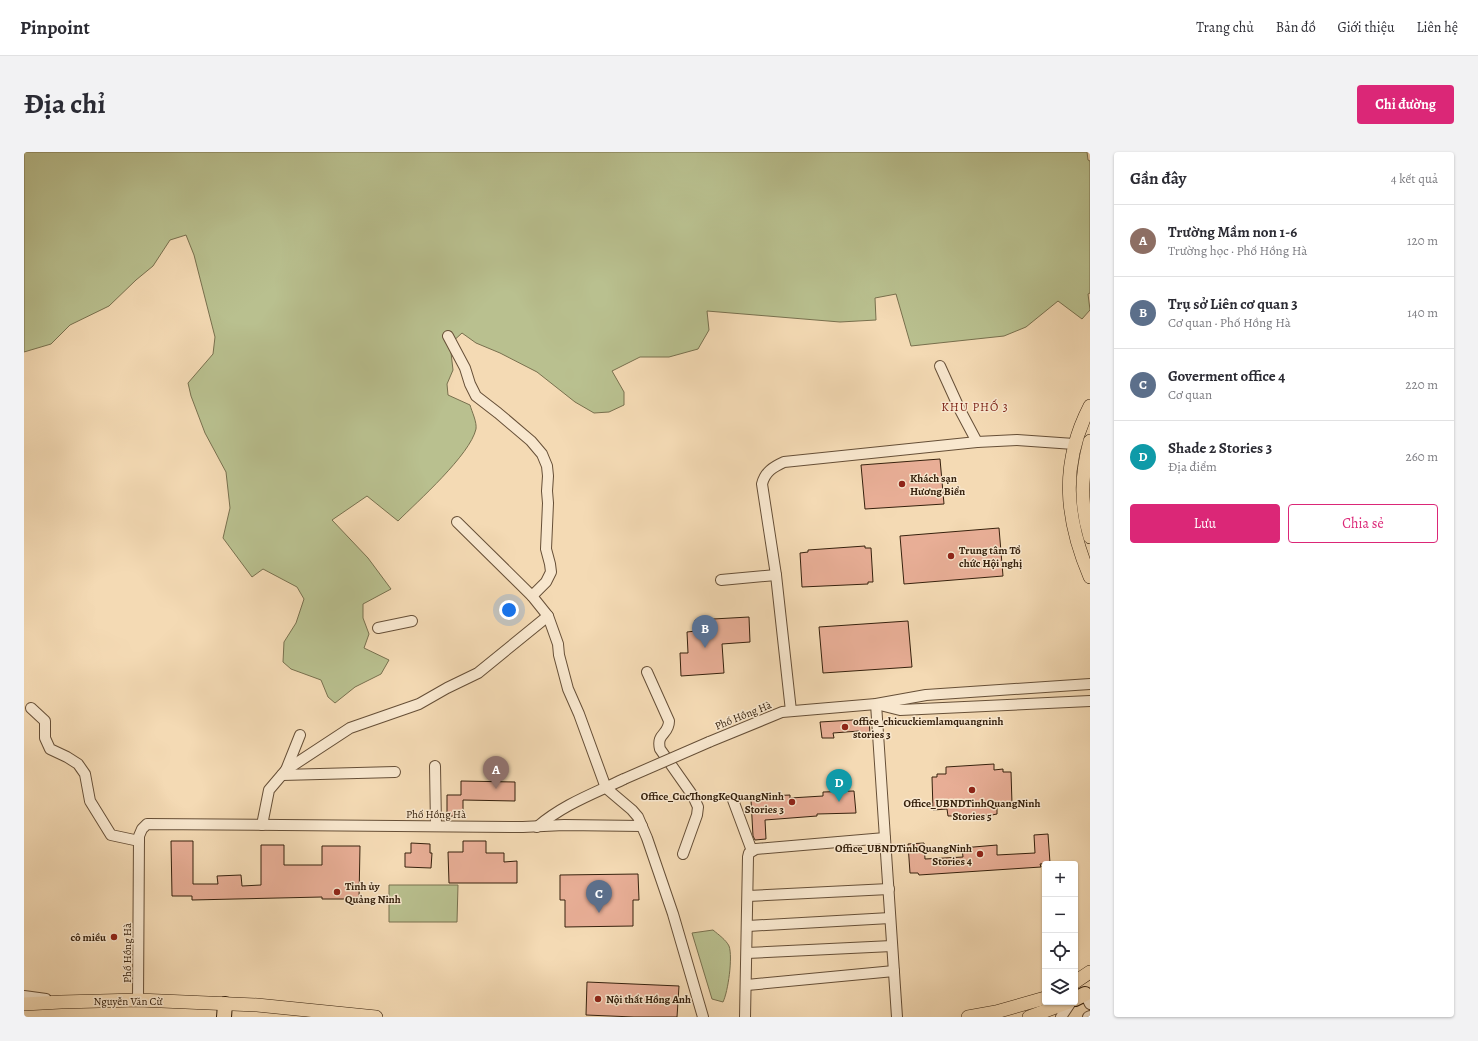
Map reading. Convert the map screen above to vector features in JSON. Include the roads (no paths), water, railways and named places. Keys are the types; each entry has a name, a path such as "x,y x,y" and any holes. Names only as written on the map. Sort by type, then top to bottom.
{"main road":[{"path":"1090,406 1082,421 1074,444 1069,470 1069,490 1072,519 1079,549 1090,577"},
{"path":"1090,441 1082,475 1082,494 1084,518 1090,538"},
{"path":"1078,980 1090,972"},
{"path":"968,1017 996,1012 1042,999"},
{"name":"Nguyễn Văn Cừ","path":"24,1004 138,1000 224,1011 257,1004 376,1017"},
{"path":"1028,1017 1062,1005"}],"street":[{"path":"448,336 465,368 476,396 531,441 542,454 547,466 548,503 546,549 551,572 546,582 532,596"},
{"path":"940,366 960,410 977,442"},
{"path":"791,711 776,574 762,484 769,471 784,462 977,442 1017,440 1074,444"},
{"path":"457,522 532,596 548,616 558,644 559,655 568,689 606,788 638,817 649,844 673,914 703,1017"},
{"path":"721,580 776,574"},
{"path":"284,772 350,728 419,704 478,673 548,616"},
{"path":"378,628 412,621"},
{"path":"647,672 669,721 666,731 658,742 660,749 693,796 698,807 693,829 682,854"},
{"name":"Phố Hồng Hà","path":"138,1000 139,836 142,829 147,824 537,826 561,809 576,801 775,714 791,711 876,704 926,694 1090,684"},
{"name":"Phố Hồng Hà","path":"876,704 900,710 1090,701"},
{"path":"876,704 897,1017"},
{"path":"31,708 45,721 45,738 50,749 78,764 85,774 90,801 111,835 139,841"},
{"path":"262,825 269,790 284,772 300,735"},
{"path":"435,766 436,826"},
{"path":"284,772 395,772"},
{"path":"733,800 752,851"},
{"path":"537,826 642,826"},
{"path":"745,1017 749,853 756,849 885,838"},
{"path":"748,896 889,889"},
{"path":"748,926 890,918"},
{"path":"747,953 892,946"},
{"path":"746,985 894,971"},
{"path":"24,996 61,1002"},
{"path":"1061,1017 1068,1005"}],"place":[{"name":"Khách sạn Hương Biển","path":"902,484"},
{"name":"Trung tâm Tổ chức Hội nghị","path":"951,556"},
{"name":"Trụ sở Liên cơ quan 3","path":"705,648"},
{"name":"office_chicuckiemlamquangninh stories 3","path":"845,727"},
{"name":"Trường Mầm non 1-6","path":"496,789"},
{"name":"Office_UBNDTinhQuangNinh Stories 5","path":"972,790"},
{"name":"Office_CucThongKeQuangNinh Stories 3","path":"792,802"},
{"name":"Shade 2 Stories 3","path":"839,802"},
{"name":"Office_UBNDTinhQuangNinh Stories 4","path":"980,854"},
{"name":"Tỉnh ủy Quảng Ninh","path":"337,892"},
{"name":"Goverment office 4","path":"599,913"},
{"name":"cô miều","path":"114,937"},
{"name":"Nội thất Hồng Anh","path":"598,999"}],"district":[{"name":"KHU PHỐ 3","path":"975,407"}]}
